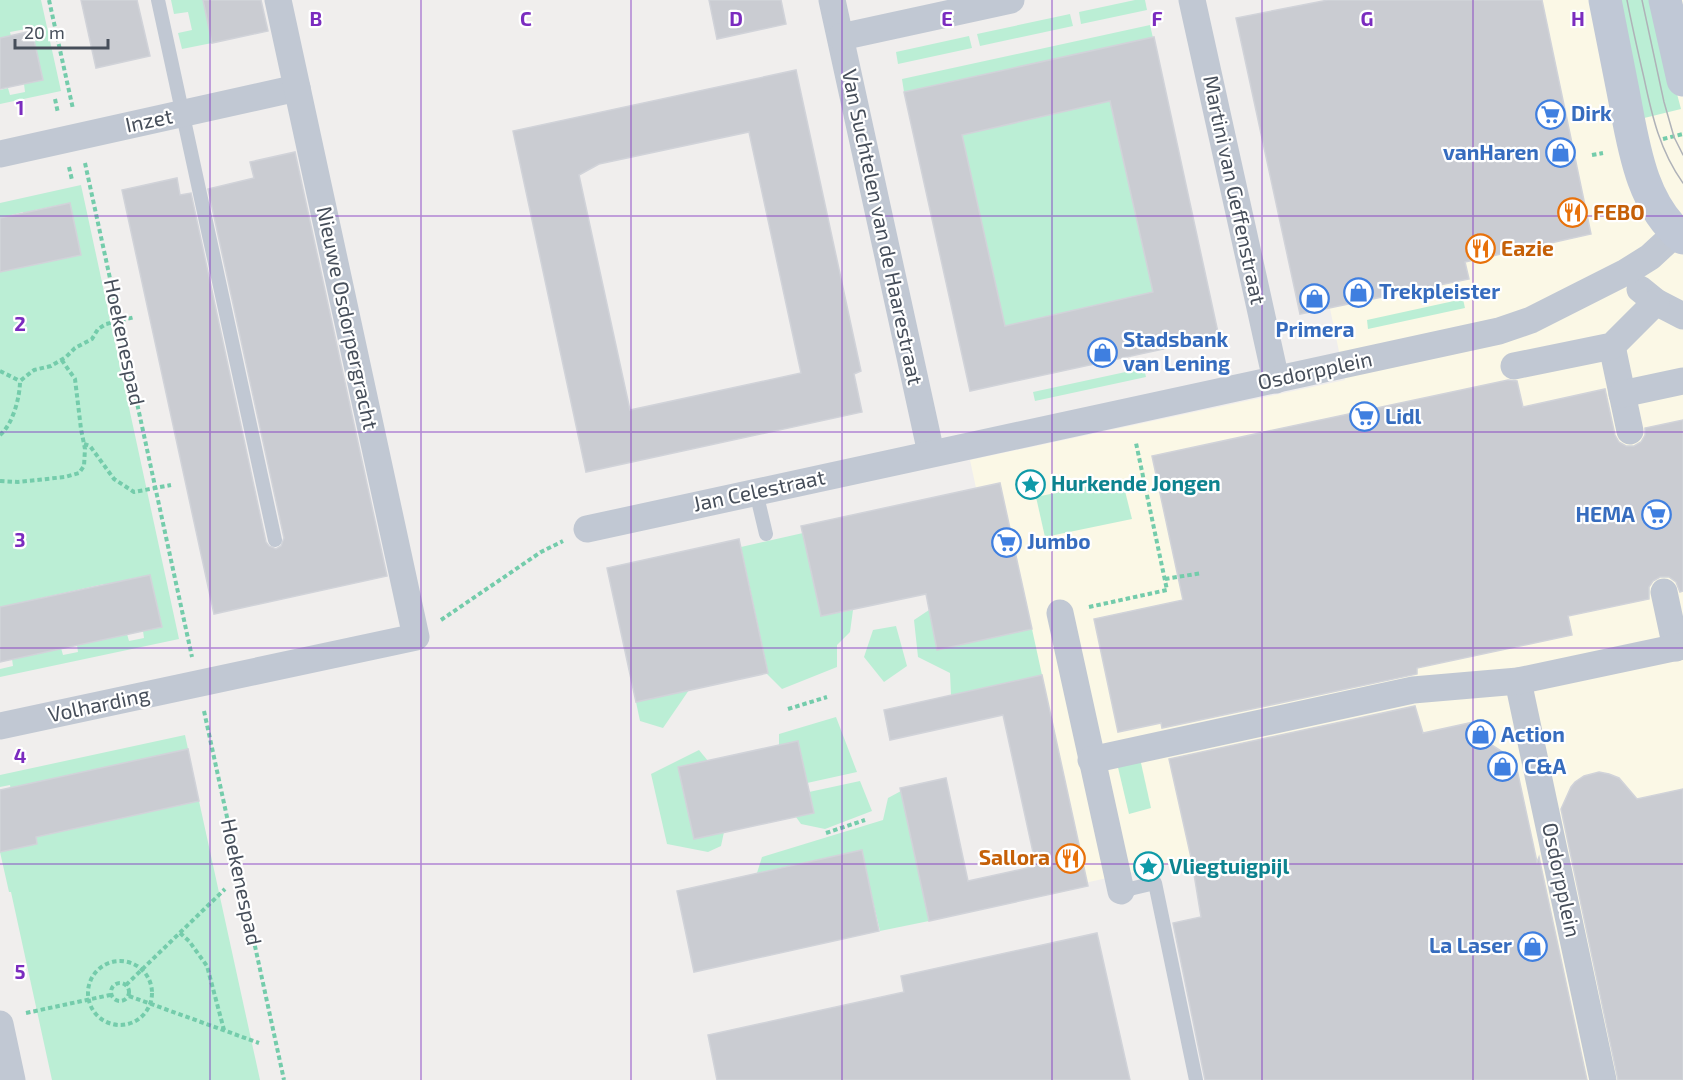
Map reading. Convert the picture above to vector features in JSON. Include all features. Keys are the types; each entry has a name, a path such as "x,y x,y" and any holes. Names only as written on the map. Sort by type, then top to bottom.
{"street":[{"name":"Nieuwe Osdorpergracht","path":"278,0 416,636"},
{"name":"Van Suchtelen van de Haarestraat","path":"832,0 931,453"},
{"path":"841,37 1011,0"},
{"name":"Martini van Geffenstraat","path":"1192,0 1276,380"},
{"name":"Osdorpplein","path":"931,453 1499,331 1531,320 1626,272 1650,257 1680,236 1667,223 1652,199 1634,146 1605,0"},
{"path":"1665,0 1683,80"},
{"name":"Inzet","path":"0,154 297,88"},
{"path":"1514,366 1612,346 1648,296 1683,316"},
{"path":"1612,346 1630,431"},
{"path":"1622,394 1683,381"},
{"name":"Jan Celestraat","path":"587,529 931,453"},
{"path":"1091,760 1413,690 1518,681 1679,647 1664,592"},
{"path":"1060,613 1121,891"},
{"path":"198,684 416,636"},
{"name":"Osdorpplein","path":"1518,681 1604,1080"},
{"name":"Volharding","path":"0,726 198,684"},
{"path":"12,1019 12,1080"}],"lane":[{"path":"158,0 275,540"},
{"path":"756,492 766,534"},
{"path":"1121,891 1155,883 1196,1080"}],"path":[{"name":"Hoekenespad","path":"50,0 284,1080"},
{"path":"20,381 34,370 51,366 66,357 75,348 92,339 98,329 106,324 135,317"},
{"path":"0,481 18,482 65,477 79,473 84,466 84,444 75,379 61,359"},
{"path":"0,371 20,381"},
{"path":"0,435 6,430 14,411 20,394 20,381"},
{"path":"1060,613 1167,590 1136,443"},
{"path":"84,444 90,446 114,479 134,492 171,485"},
{"path":"416,636 541,552 587,529"},
{"path":"1165,579 1202,573"},
{"path":"788,709 827,697"},
{"path":"826,833 865,820"},
{"path":"126,985 225,889"},
{"path":"180,933 189,941 207,966 224,1030"},
{"path":"114,962 133,964 142,970 151,985 152,994 146,1012 138,1020 128,1024 108,1023 99,1017 92,1009 88,989 97,972 105,965 114,962"},
{"path":"115,984 126,985 129,996 125,1001 114,1000 110,994 115,984"},
{"path":"12,1019 110,994"},
{"path":"129,996 259,1043"}],"shaded area":[{"path":"1495,0 1683,0 1683,1080 1241,1080 1193,859 1062,888 970,460 1345,380 1312,223"}],"green space":[{"path":"0,0 41,0 61,91 0,104 0,90 8,88 10,95 25,92 24,84 43,80 31,28 10,32 11,36 0,38"},
{"path":"171,0 203,0 212,43 182,49 178,33 192,30 188,12 174,14"},
{"path":"1145,0 1147,10 1081,24 1079,12"},
{"path":"1614,0 1655,0 1681,109 1636,120"},
{"path":"1070,14 1073,26 980,46 977,34"},
{"path":"1150,25 1153,38 904,92 902,79"},
{"path":"969,36 972,48 898,64 896,52"},
{"path":"1110,101 1153,292 1005,326 962,135"},
{"path":"81,185 179,639 0,677 0,669 13,666 12,659 61,648 63,655 78,652 77,645 127,634 129,641 144,638 143,631 162,626 150,575 129,579 130,583 105,588 104,584 0,607 0,272 81,254 69,203 35,210 35,214 24,216 23,212 0,218 0,203"},
{"path":"1463,299 1465,308 1368,329 1367,320"},
{"path":"1144,368 1146,377 1035,401 1033,392"},
{"path":"1122,479 1132,519 1045,537 1036,497"},
{"path":"803,533 821,616 853,610 850,632 837,645 837,667 782,689 766,673 768,672 741,547"},
{"path":"929,610 937,649 1032,629 1042,675 951,695 950,673 918,657 914,620"},
{"path":"896,626 907,666 884,682 864,657 873,630"},
{"path":"689,690 663,728 640,721 636,702"},
{"path":"836,717 857,772 807,783 798,741 779,746 779,734"},
{"path":"185,735 188,749 11,791 10,785 0,787 0,775"},
{"path":"699,750 708,761 724,832 721,846 708,852 667,844 651,774"},
{"path":"1139,754 1151,808 1129,814 1116,759"},
{"path":"860,781 872,811 825,829 801,824 796,817 809,792"},
{"path":"901,791 929,921 880,931 861,850 757,873 762,857 883,820 888,798"},
{"path":"199,801 260,1080 52,1080 11,892 9,892 0,852 37,844 36,837"}],"building":[{"path":"81,0 137,0 150,56 96,68"},
{"path":"203,0 261,0 268,31 212,43"},
{"path":"709,0 781,0 786,24 717,39"},
{"path":"1328,0 1542,0 1591,234 1465,262 1469,279 1300,314 1236,18"},
{"path":"32,31 43,80 0,89 0,38"},
{"path":"1154,37 1219,337 970,391 904,92","holes":["1110,101 1153,292 1005,326 962,135"]},
{"path":"796,70 861,371 854,374 862,412 586,472 513,131","holes":["749,132 801,373 630,410 579,175 599,164"]},
{"path":"295,152 387,576 214,614 122,190 177,178 180,195 191,193 266,542 276,549 281,546 284,538 208,189 254,178 250,162"},
{"path":"70,203 81,255 0,272 0,218"},
{"path":"1508,380 1517,381 1523,407 1605,389 1615,435 1619,442 1626,446 1634,446 1641,442 1645,435 1645,428 1683,420 1683,591 1680,592 1676,582 1669,577 1660,577 1649,587 1649,599 1568,616 1572,635 1417,668 1417,674 1162,728 1161,723 1118,732 1094,619 1183,600 1152,456"},
{"path":"1000,483 1032,629 937,650 926,594 821,616 801,526"},
{"path":"739,539 768,673 636,702 607,568"},
{"path":"150,575 162,627 0,662 0,607"},
{"path":"1042,675 1088,886 929,921 900,788 946,778 968,881 1036,866 1003,715 890,740 884,710"},
{"path":"1415,706 1423,733 1483,720 1487,742 1515,760 1537,862 1539,857 1587,1080 1205,1080 1173,923 1201,917 1192,862 1169,759"},
{"path":"798,741 814,813 694,839 678,767"},
{"path":"188,749 199,801 36,837 37,844 0,852 0,790"},
{"path":"1599,772 1619,778 1637,799 1683,789 1683,1080 1618,1080 1561,809 1575,782 1584,776"},
{"path":"862,850 879,931 694,972 677,891"},
{"path":"1097,933 1130,1080 717,1080 708,1035 904,992 901,976"}],"tram line":[{"path":"1627,0 1654,119 1668,158 1683,183"},
{"path":"1642,0 1664,102 1674,137 1683,155"}],"place":[{"name":"Dirk","path":"1550,114"},
{"name":"vanHaren","path":"1560,153"},
{"name":"FEBO","path":"1572,213"},
{"name":"Eazie","path":"1480,249"},
{"name":"Trekpleister","path":"1358,292"},
{"name":"Primera","path":"1315,299"},
{"name":"Stadsbank van Lening","path":"1102,352"},
{"name":"Lidl","path":"1364,417"},
{"name":"Hurkende Jongen","path":"1030,484"},
{"name":"HEMA","path":"1656,515"},
{"name":"Jumbo","path":"1006,542"},
{"name":"Action","path":"1480,735"},
{"name":"C&A","path":"1503,767"},
{"name":"Sallora","path":"1071,858"},
{"name":"Vliegtuigpijl","path":"1148,867"},
{"name":"La Laser","path":"1533,946"}]}
